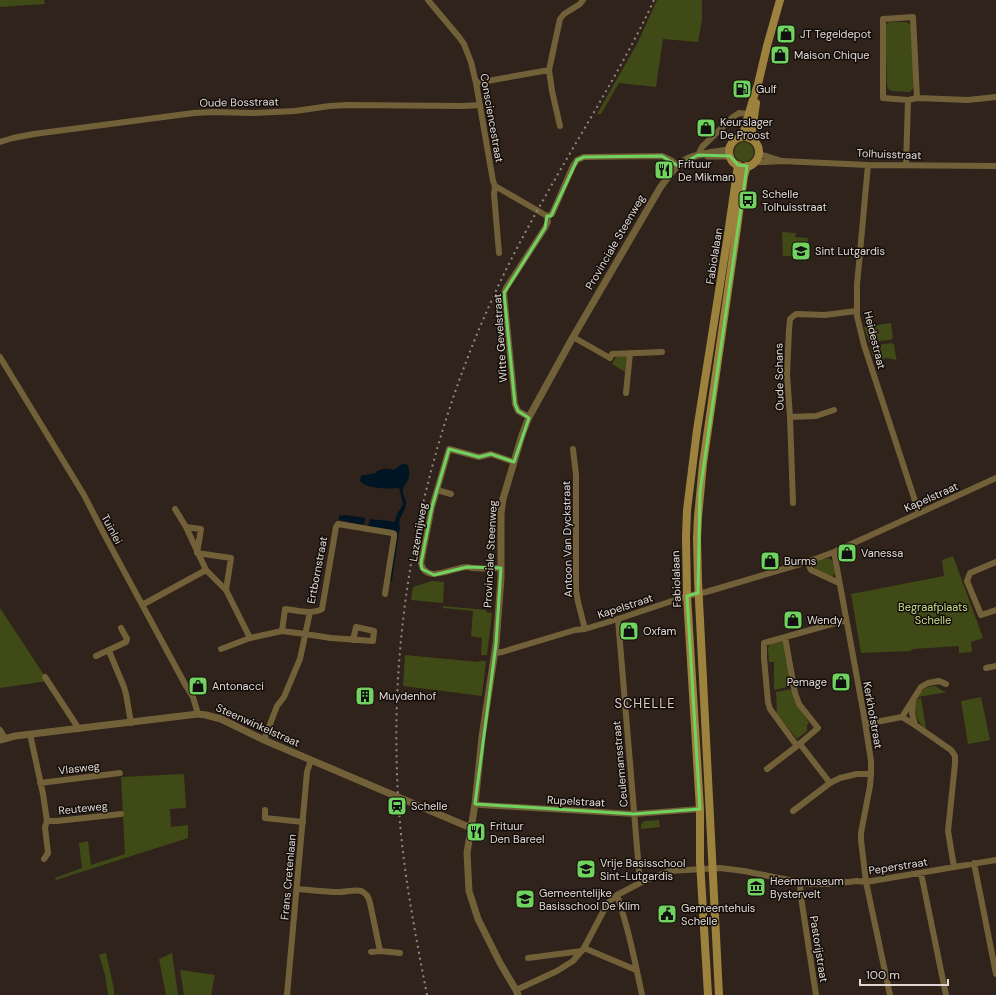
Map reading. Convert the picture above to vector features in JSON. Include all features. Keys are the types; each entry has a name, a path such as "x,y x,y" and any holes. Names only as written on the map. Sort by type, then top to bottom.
{"main road":[{"path":"751,139 749,114 780,0"},
{"path":"742,137 751,139 755,142 759,150 757,158 750,166 738,165 732,160 730,153 731,145 738,138 742,137 749,129 755,116 758,84"},
{"name":"Fabiolalaan","path":"708,995 701,869 700,809 687,596 686,537 688,503 697,430 738,165"},
{"name":"Fabiolalaan","path":"719,995 698,593 697,538 700,492 747,166"}],"street":[{"name":"Consciencestraat","path":"428,0 453,28 464,44 471,62 495,186 494,194 499,253"},
{"path":"560,126 549,70 560,19 564,14 580,4 583,0"},
{"path":"917,98 913,17 882,18 883,98 908,100 917,98 968,100 996,96"},
{"path":"476,83 549,70"},
{"path":"906,166 908,100"},
{"name":"Oude Bosstraat","path":"0,142 34,134 199,112 247,113 295,111 339,105 480,105"},
{"name":"Provinciale Steenweg","path":"517,993 478,919 469,891 467,853 475,804 482,737 495,653 501,568 501,513 503,499 522,435 529,417 573,337 660,188 678,166 688,159 698,155 702,147 733,117 739,113 749,114"},
{"path":"698,155 730,153"},
{"name":"Witte Gevelstraat","path":"529,417 518,411 515,404 504,293 545,228 548,222 547,216 552,214 577,160 584,157 662,156 671,160 678,166"},
{"name":"Tolhuisstraat","path":"757,158 765,162 782,161 906,166 996,166"},
{"name":"Heidestraat","path":"868,165 856,311 864,345 919,513"},
{"path":"495,186 547,216"},
{"name":"Oude Schans","path":"793,503 787,374 790,319 796,314 825,315 856,311"},
{"path":"573,337 610,358 612,354 662,352"},
{"path":"626,393 630,353"},
{"name":"Tuinlei","path":"0,357 84,495 186,686 194,697 198,714"},
{"path":"790,417 816,416 834,410"},
{"name":"Lazernijweg","path":"501,568 467,567 434,575 427,573 422,569 421,563 432,507 449,449 479,457 491,454 514,462"},
{"name":"Antoon Van Dyckstraat","path":"573,449 576,475 576,590 585,629"},
{"name":"Kapelstraat","path":"495,653 575,630 585,629 687,596 714,590 807,562 834,552 996,478"},
{"name":"Lazernijweg","path":"437,490 451,494"},
{"path":"175,509 186,527 206,570 226,590 250,638"},
{"name":"Ertbornstraat","path":"310,612 319,611 322,609 336,527 340,524 392,532 394,534 385,594"},
{"path":"186,527 201,529 197,553"},
{"name":"Kerkhofstraat","path":"834,552 871,761 870,786 861,840 866,882 890,995"},
{"path":"197,553 231,558 226,590"},
{"path":"807,562 811,570 839,583"},
{"path":"996,562 970,573 967,581 981,615 996,610"},
{"path":"142,605 206,570"},
{"path":"264,740 277,706 284,698 300,659 310,612 285,608 282,631"},
{"name":"Ceulemansstraat","path":"618,619 640,883"},
{"path":"830,784 770,709 768,702 764,643 846,620"},
{"path":"96,656 126,642 127,639 121,628"},
{"path":"221,649 250,638 282,631 353,640"},
{"path":"767,769 799,745 818,728 799,704 795,693 785,637"},
{"path":"108,651 124,687 131,723"},
{"path":"986,668 996,666"},
{"path":"45,677 79,729"},
{"path":"902,717 921,687 928,683 939,681 946,684"},
{"path":"913,700 912,713 915,725"},
{"name":"Steenwinkelstraat","path":"2,739 30,734 198,714 206,715 221,719 264,740 471,828"},
{"path":"865,724 902,717 951,750 955,756 948,831 954,867"},
{"path":"0,730 2,739"},
{"path":"30,734 43,794 47,821 45,826 48,853 44,859"},
{"name":"Frans Cretenlaan","path":"287,995 307,772 311,760"},
{"name":"Vlasweg","path":"40,783 120,773"},
{"path":"793,811 840,778 857,774 871,774"},
{"name":"Rupelstraat","path":"475,804 634,814 700,809"},
{"path":"265,810 265,818 303,822"},
{"name":"Reuteweg","path":"47,821 121,814"},
{"name":"Peperstraat","path":"517,993 557,970 572,960 583,950 604,910 610,901 617,895 640,883 669,871 713,868 744,871 800,883 830,884 857,881 866,882 996,860"},
{"path":"974,863 996,974"},
{"path":"921,873 946,995"},
{"name":"Pastorijstraat","path":"800,883 816,995"},
{"path":"297,889 337,892 359,890 363,892 368,897 370,903 380,951"},
{"path":"617,895 633,950 642,995"},
{"path":"528,958 583,950 636,970"},
{"path":"371,952 380,951 400,953"}],"highlighted area":[{"path":"698,155 730,156 738,165 747,166 700,492 698,593 687,596 700,809 634,814 475,804 496,644 501,568 467,567 434,575 422,569 421,563 432,507 449,449 479,457 491,454 514,462 529,418 518,411 515,404 504,293 545,228 547,216 551,216 577,160 584,157 662,156 678,166"}],"green space":[{"path":"0,0 44,0 45,4 0,7"},
{"path":"657,0 702,0 702,20 698,42 663,39 656,87 619,83 601,114 597,114 638,42"},
{"path":"889,22 907,22 910,24 912,30 914,87 910,92 892,91 888,89 885,27"},
{"path":"740,142 748,142 754,148 754,156 748,162 740,162 734,156 734,148"},
{"path":"782,232 796,233 795,237 808,238 807,257 783,256"},
{"path":"891,323 893,338 890,340 869,342 864,327"},
{"path":"891,343 894,344 897,360 886,358 875,361 870,347"},
{"path":"616,357 627,357 625,372 612,364"},
{"name":"Begraafplaats Schelle","path":"953,556 983,638 971,642 972,652 959,653 959,646 913,649 910,651 861,653 851,594 944,576 942,560"},
{"path":"828,558 832,560 835,573 832,578 814,569 816,563 820,560"},
{"path":"432,581 444,582 443,603 411,600 413,587"},
{"path":"443,606 486,610 486,612 492,613 487,655 481,655 482,638 471,636 473,611 443,608"},
{"path":"0,608 48,681 0,688"},
{"path":"782,641 784,642 792,686 774,690 774,662 769,662 768,648 770,644"},
{"path":"405,655 478,662 486,661 482,696 403,686"},
{"path":"935,686 947,692 918,697 925,689"},
{"path":"792,689 794,700 809,723 807,725 807,731 797,739 777,714 776,692"},
{"path":"981,697 990,740 968,744 961,701"},
{"path":"921,698 926,729 920,723 915,711 917,699"},
{"path":"184,774 186,808 170,809 171,827 188,825 188,838 56,880 55,878 82,868 79,843 88,841 91,865 125,854 121,777"},
{"path":"659,820 660,827 641,829 641,824 644,821"},
{"path":"106,953 114,995 108,995 105,975 99,955"},
{"path":"172,953 178,995 166,995 159,959"},
{"path":"180,970 215,975 211,995 184,995"}],"water":[{"path":"402,464 408,465 409,479 403,488 406,503 400,518 400,530 397,531 368,526 370,519 395,521 403,504 399,488 368,486 360,481 361,476 374,474 379,470 384,469 394,470"},
{"path":"346,515 365,518 364,525 339,520 339,516"}],"waterway":[{"path":"391,580 398,531"}],"railway":[{"path":"427,995 405,866 400,823 396,753 398,683 404,613 415,544 430,475 450,408 474,342 502,278 536,213 627,54 654,0"}],"place":[{"name":"JT Tegeldepot","path":"786,34"},
{"name":"Maison Chique","path":"780,55"},
{"name":"Gulf","path":"742,89"},
{"name":"Keurslager De Proost","path":"706,128"},
{"name":"Frituur De Mikman","path":"664,170"},
{"name":"Schelle Tolhuisstraat","path":"748,200"},
{"name":"Sint Lutgardis","path":"801,251"},
{"name":"Vanessa","path":"847,553"},
{"name":"Burms","path":"770,561"},
{"name":"Wendy","path":"793,620"},
{"name":"Oxfam","path":"629,631"},
{"name":"Pemage","path":"841,682"},
{"name":"Antonacci","path":"198,686"},
{"name":"Muydenhof","path":"365,696"},
{"name":"Schelle","path":"397,806"},
{"name":"Frituur Den Bareel","path":"476,832"},
{"name":"Vrije Basisschool Sint-Lutgardis","path":"586,869"},
{"name":"Heemmuseum Bystervelt","path":"756,887"},
{"name":"Gemeentelijke Basisschool De Klim","path":"525,899"},
{"name":"Gemeentehuis Schelle","path":"667,914"}],"district":[{"name":"SCHELLE","path":"645,703"}]}
